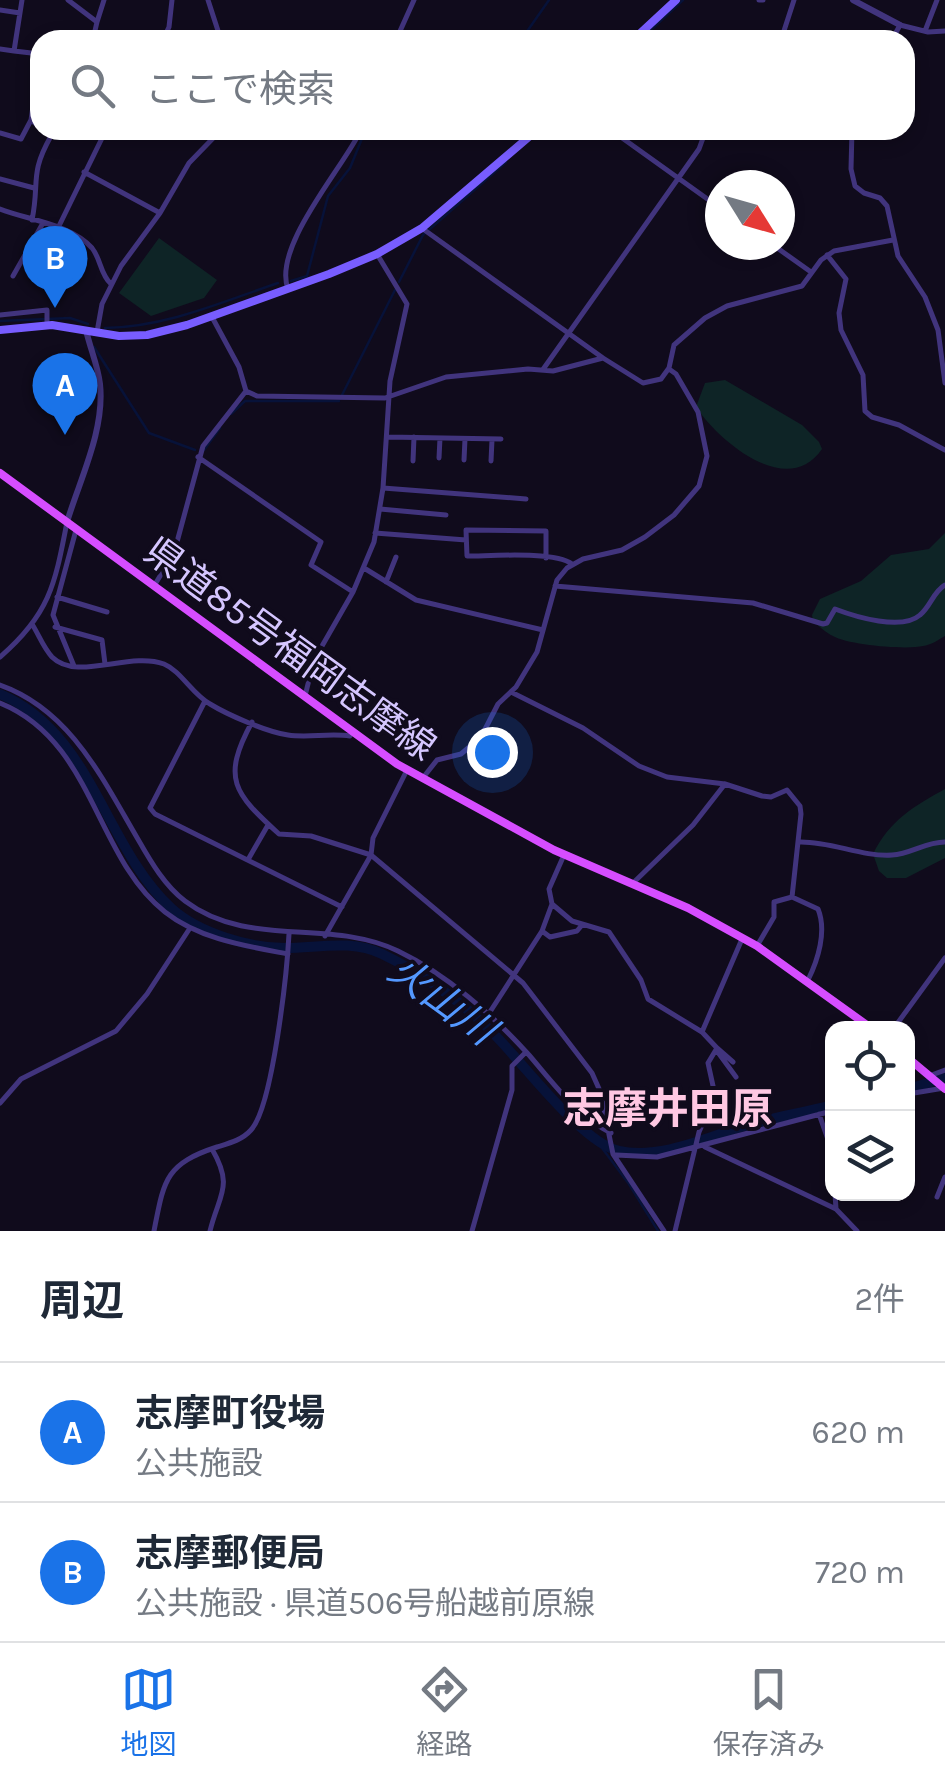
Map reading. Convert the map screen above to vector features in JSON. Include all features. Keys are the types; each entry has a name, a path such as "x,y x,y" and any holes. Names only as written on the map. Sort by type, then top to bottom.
{"main road":[{"path":"644,30 676,0"},
{"path":"0,330 46,326 119,336 147,335 212,316 377,254 426,231 526,140"},
{"name":"県道85号福岡志摩線","path":"0,473 407,770 564,856 688,908 757,946 862,1021"},
{"path":"915,1064 944,1088"}],"street":[{"path":"14,51 22,0"},
{"path":"68,0 97,22"},
{"path":"95,30 104,0"},
{"path":"168,30 172,0"},
{"path":"208,0 218,30"},
{"path":"400,30 414,0"},
{"path":"785,30 794,0"},
{"path":"854,0 900,25 945,32"},
{"path":"925,31 937,0"},
{"path":"0,10 20,12"},
{"path":"897,30 900,25"},
{"path":"0,49 30,52"},
{"path":"0,133 22,139 30,122"},
{"path":"32,220 36,197 32,182 49,140"},
{"path":"58,228 101,140"},
{"path":"0,657 47,604 67,522 97,429 101,401 91,331 111,284 189,163 211,140"},
{"path":"288,288 284,280 298,230 356,140"},
{"path":"625,140 705,197"},
{"path":"544,368 702,140"},
{"path":"852,140 855,186 884,201 898,256 934,317 944,354 945,383"},
{"path":"84,172 160,213"},
{"path":"0,178 34,188"},
{"path":"0,209 58,228 91,248 104,278 111,284"},
{"path":"12,276 43,223"},
{"path":"426,231 643,383 661,379 669,368 674,345 704,318 728,306 802,286 827,255 844,248 893,240"},
{"path":"304,696 314,660 364,568 380,509 388,396 407,304 377,254"},
{"path":"827,255 846,279 840,330 846,348 862,371 865,410 872,417 899,425 945,450"},
{"path":"793,260 812,273"},
{"path":"0,315 47,310 46,326"},
{"path":"212,316 246,391 257,396 388,396 446,377 544,368 553,371 603,358"},
{"path":"422,778 437,760 461,754 481,737 498,704 511,692 536,652 557,580 572,564 638,542 674,515 702,480 707,456 698,412 669,368"},
{"path":"154,586 174,553 198,457 218,424 246,391"},
{"path":"388,437 501,439"},
{"path":"413,461 414,437"},
{"path":"438,458 440,438"},
{"path":"464,460 465,439"},
{"path":"491,460 492,440"},
{"path":"198,457 321,542 311,565 353,592"},
{"path":"383,488 526,498"},
{"path":"380,509 446,515"},
{"path":"74,666 53,615 76,530"},
{"path":"546,558 546,530 466,530 467,556 546,558 564,558 572,564"},
{"path":"376,533 466,540"},
{"path":"386,582 396,557"},
{"path":"364,568 427,603 543,630"},
{"path":"555,586 753,603 823,624 827,624 835,609 900,624 921,614 945,584"},
{"path":"57,597 107,612"},
{"path":"32,624 50,655 62,664 140,659 167,665 205,701 286,735 350,736 352,732"},
{"path":"55,627 102,640 104,664"},
{"path":"0,685 40,704 84,750 155,868 184,901 238,926 363,938 398,950 488,1014 585,1119 611,1134"},
{"path":"511,692 583,728 650,771 667,777 725,784 762,796 772,797 787,790 800,806 792,897"},
{"path":"205,701 150,808 155,814 342,908"},
{"path":"0,704 30,718 43,732 85,786 144,891 165,912 190,928 246,946 288,953"},
{"path":"331,734 334,718"},
{"path":"252,722 239,745 233,778 241,795 268,825 286,837 312,836 372,855 538,999 592,1073 600,1091 614,1154 664,1231"},
{"path":"325,936 372,855 374,838 407,770"},
{"path":"631,884 693,825 725,784"},
{"path":"249,858 268,825"},
{"path":"799,842 822,842 888,855 945,842"},
{"path":"488,1014 542,931 552,904 549,889 564,856"},
{"path":"757,946 774,917 774,902 792,897 818,910 822,919 819,948 808,980"},
{"path":"552,904 582,925 609,932 648,999 702,1032 736,1077"},
{"path":"542,931 550,937 577,931 582,925"},
{"path":"0,1103 21,1079 116,1031 147,994 190,928"},
{"path":"154,1231 168,1175 182,1161 241,1139 258,1121 268,1084 290,934"},
{"path":"702,1032 742,938"},
{"path":"899,1021 945,958"},
{"path":"717,1050 733,1062"},
{"path":"675,1231 714,1095 708,1063 717,1050"},
{"path":"472,1231 512,1090 514,1064 524,1054"},
{"path":"929,1076 945,1070"},
{"path":"915,1093 944,1088"},
{"path":"614,1154 657,1157 825,1113"},
{"path":"819,1114 825,1131"},
{"path":"699,1147 836,1209 857,1231"},
{"path":"210,1231 225,1185 222,1166 212,1148"},
{"path":"937,1197 945,1177"},
{"path":"835,1201 836,1209"}],"green space":[{"path":"159,238 217,280 204,298 151,316 119,293"},
{"path":"725,380 802,425 822,449 807,463 791,469 773,467 736,448 696,407 705,383"},
{"path":"945,533 945,636 923,646 877,646 840,639 813,621 820,599 861,581 891,555 929,549"},
{"path":"945,789 945,858 906,878 887,878 879,871 873,854 879,842 903,816"}],"waterway":[{"path":"528,30 549,0"},
{"path":"651,30 683,0"},
{"path":"291,281 307,276 328,196 350,168 361,140"},
{"path":"399,282 423,235 506,162"},
{"path":"105,328 172,318 278,283"},
{"path":"342,395 395,290"},
{"path":"0,321 70,318 88,324"},
{"path":"94,347 149,433 195,450"},
{"path":"231,414 245,401 339,401"},
{"path":"204,450 220,428"},
{"name":"火山川","path":"0,694 31,712 56,735 77,762 149,883 183,918 210,932 256,945 358,947 396,961 477,1017 569,1116 604,1145 635,1153 669,1150 751,1124 825,1107"},
{"name":"火山川","path":"915,1087 945,1078"},
{"path":"596,1140 658,1231"}],"place":[{"name":"志摩郵便局","path":"55,308"},
{"name":"志摩町役場","path":"65,435"}],"district":[{"name":"志摩井田原","path":"668,1109"}]}
